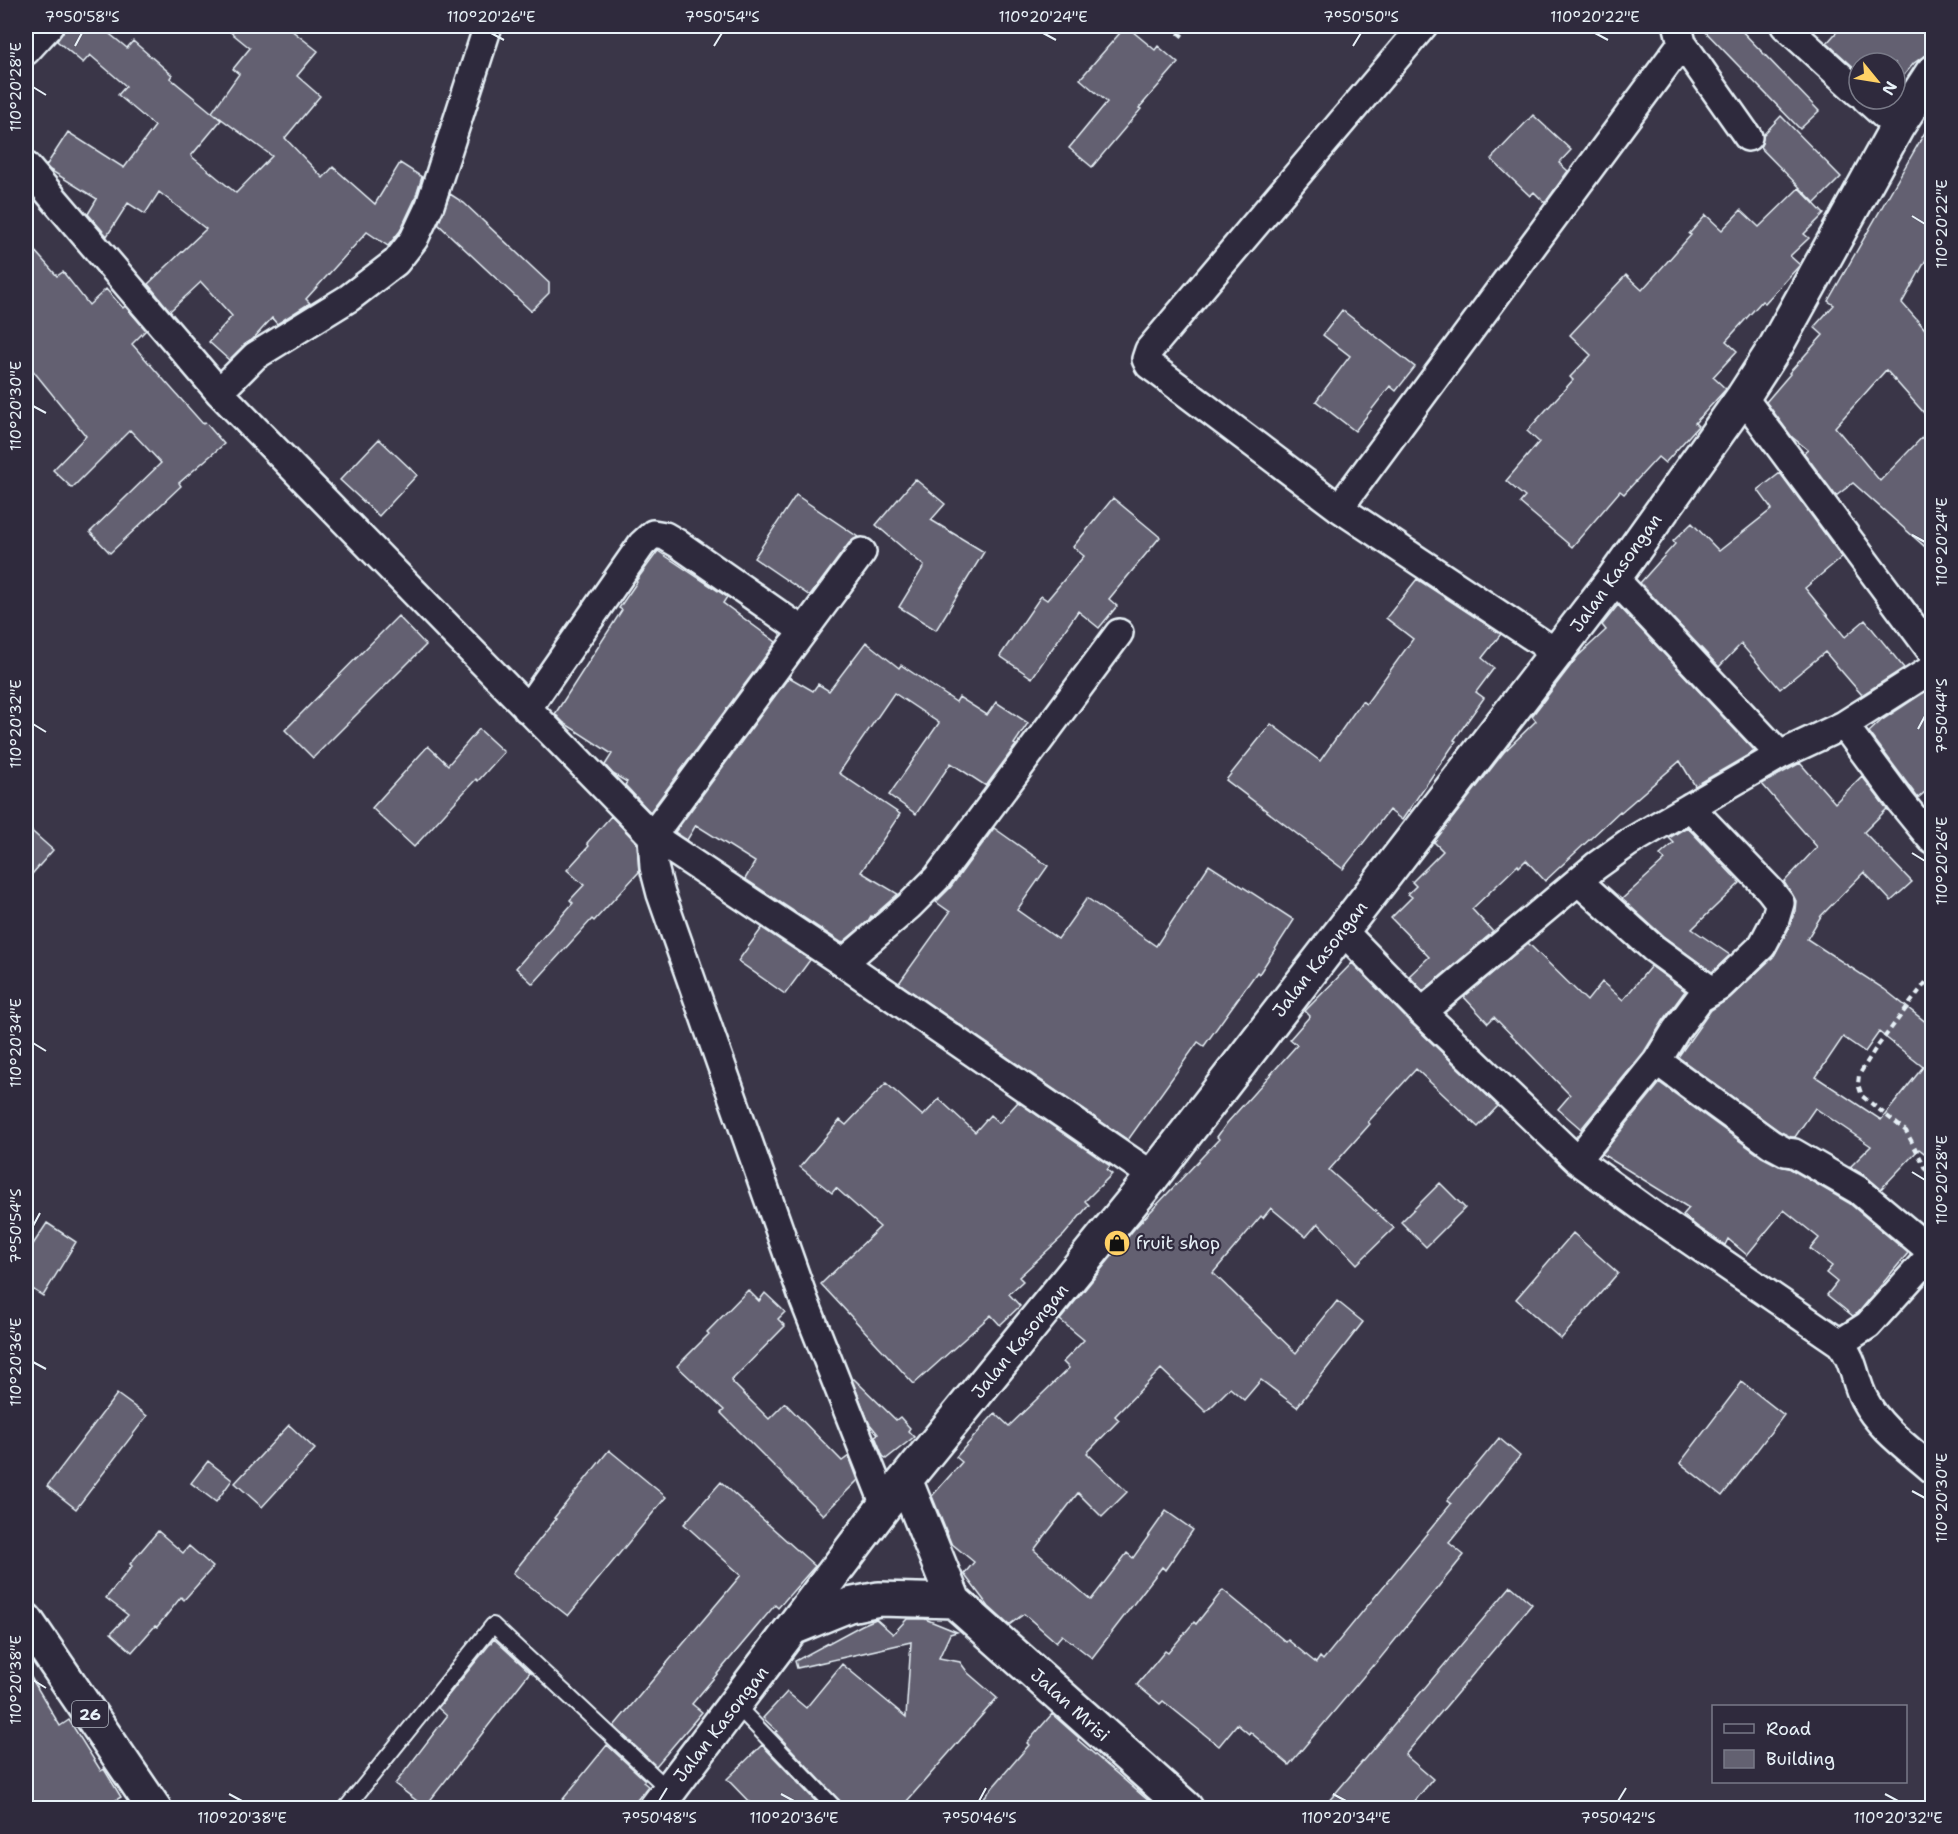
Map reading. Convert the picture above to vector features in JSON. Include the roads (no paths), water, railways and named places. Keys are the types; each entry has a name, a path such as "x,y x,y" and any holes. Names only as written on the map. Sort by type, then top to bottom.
{"main road":[{"name":"Jalan Kasongan","path":"662,1799 895,1494 1153,1176 1614,578 1743,397 1802,302 1897,127 1932,73"},
{"path":"895,1494 954,1601"},
{"path":"795,1627 849,1605 879,1599 954,1601"},
{"name":"Jalan Mrisi","path":"954,1601 1186,1809"},
{"name":"26","path":"26,1620 154,1809"}],"street":[{"path":"26,51 49,26"},
{"path":"219,392 255,356 349,298 396,262 414,239 430,205 488,26"},
{"path":"1424,26 1146,356 1149,365 1339,508 1557,653"},
{"path":"1785,26 1847,82"},
{"path":"1339,508 1680,34 1748,137"},
{"path":"1879,111 1897,127"},
{"path":"26,166 219,392 652,836 843,963 1153,1176"},
{"path":"1743,397 1932,652"},
{"path":"526,709 642,544 653,534 665,536 677,543 803,631"},
{"path":"862,552 652,836 654,867 661,894 804,1300 895,1494"},
{"path":"1614,578 1780,755"},
{"path":"843,963 909,906 937,878 1119,633"},
{"path":"1422,1012 1578,881 1628,843 1780,755 1844,725 1932,669"},
{"path":"1844,725 1932,840"},
{"path":"1577,1161 1658,1061 1676,1030 1700,998 1719,987 1762,946 1774,923 1780,903 1690,807"},
{"path":"1578,881 1653,948 1712,992"},
{"path":"1342,930 1422,1012 1577,1161 1659,1220 1840,1343 1850,1357 1860,1391 1875,1417 1932,1469"},
{"path":"1658,1061 1771,1144 1786,1152 1794,1153 1858,1190 1932,1253 1868,1325 1840,1343"}],"lane":[{"path":"346,1809 493,1625 662,1799"},
{"path":"736,1705 835,1809"}],"place":[{"name":"fruit shop","path":"1117,1243"}]}
